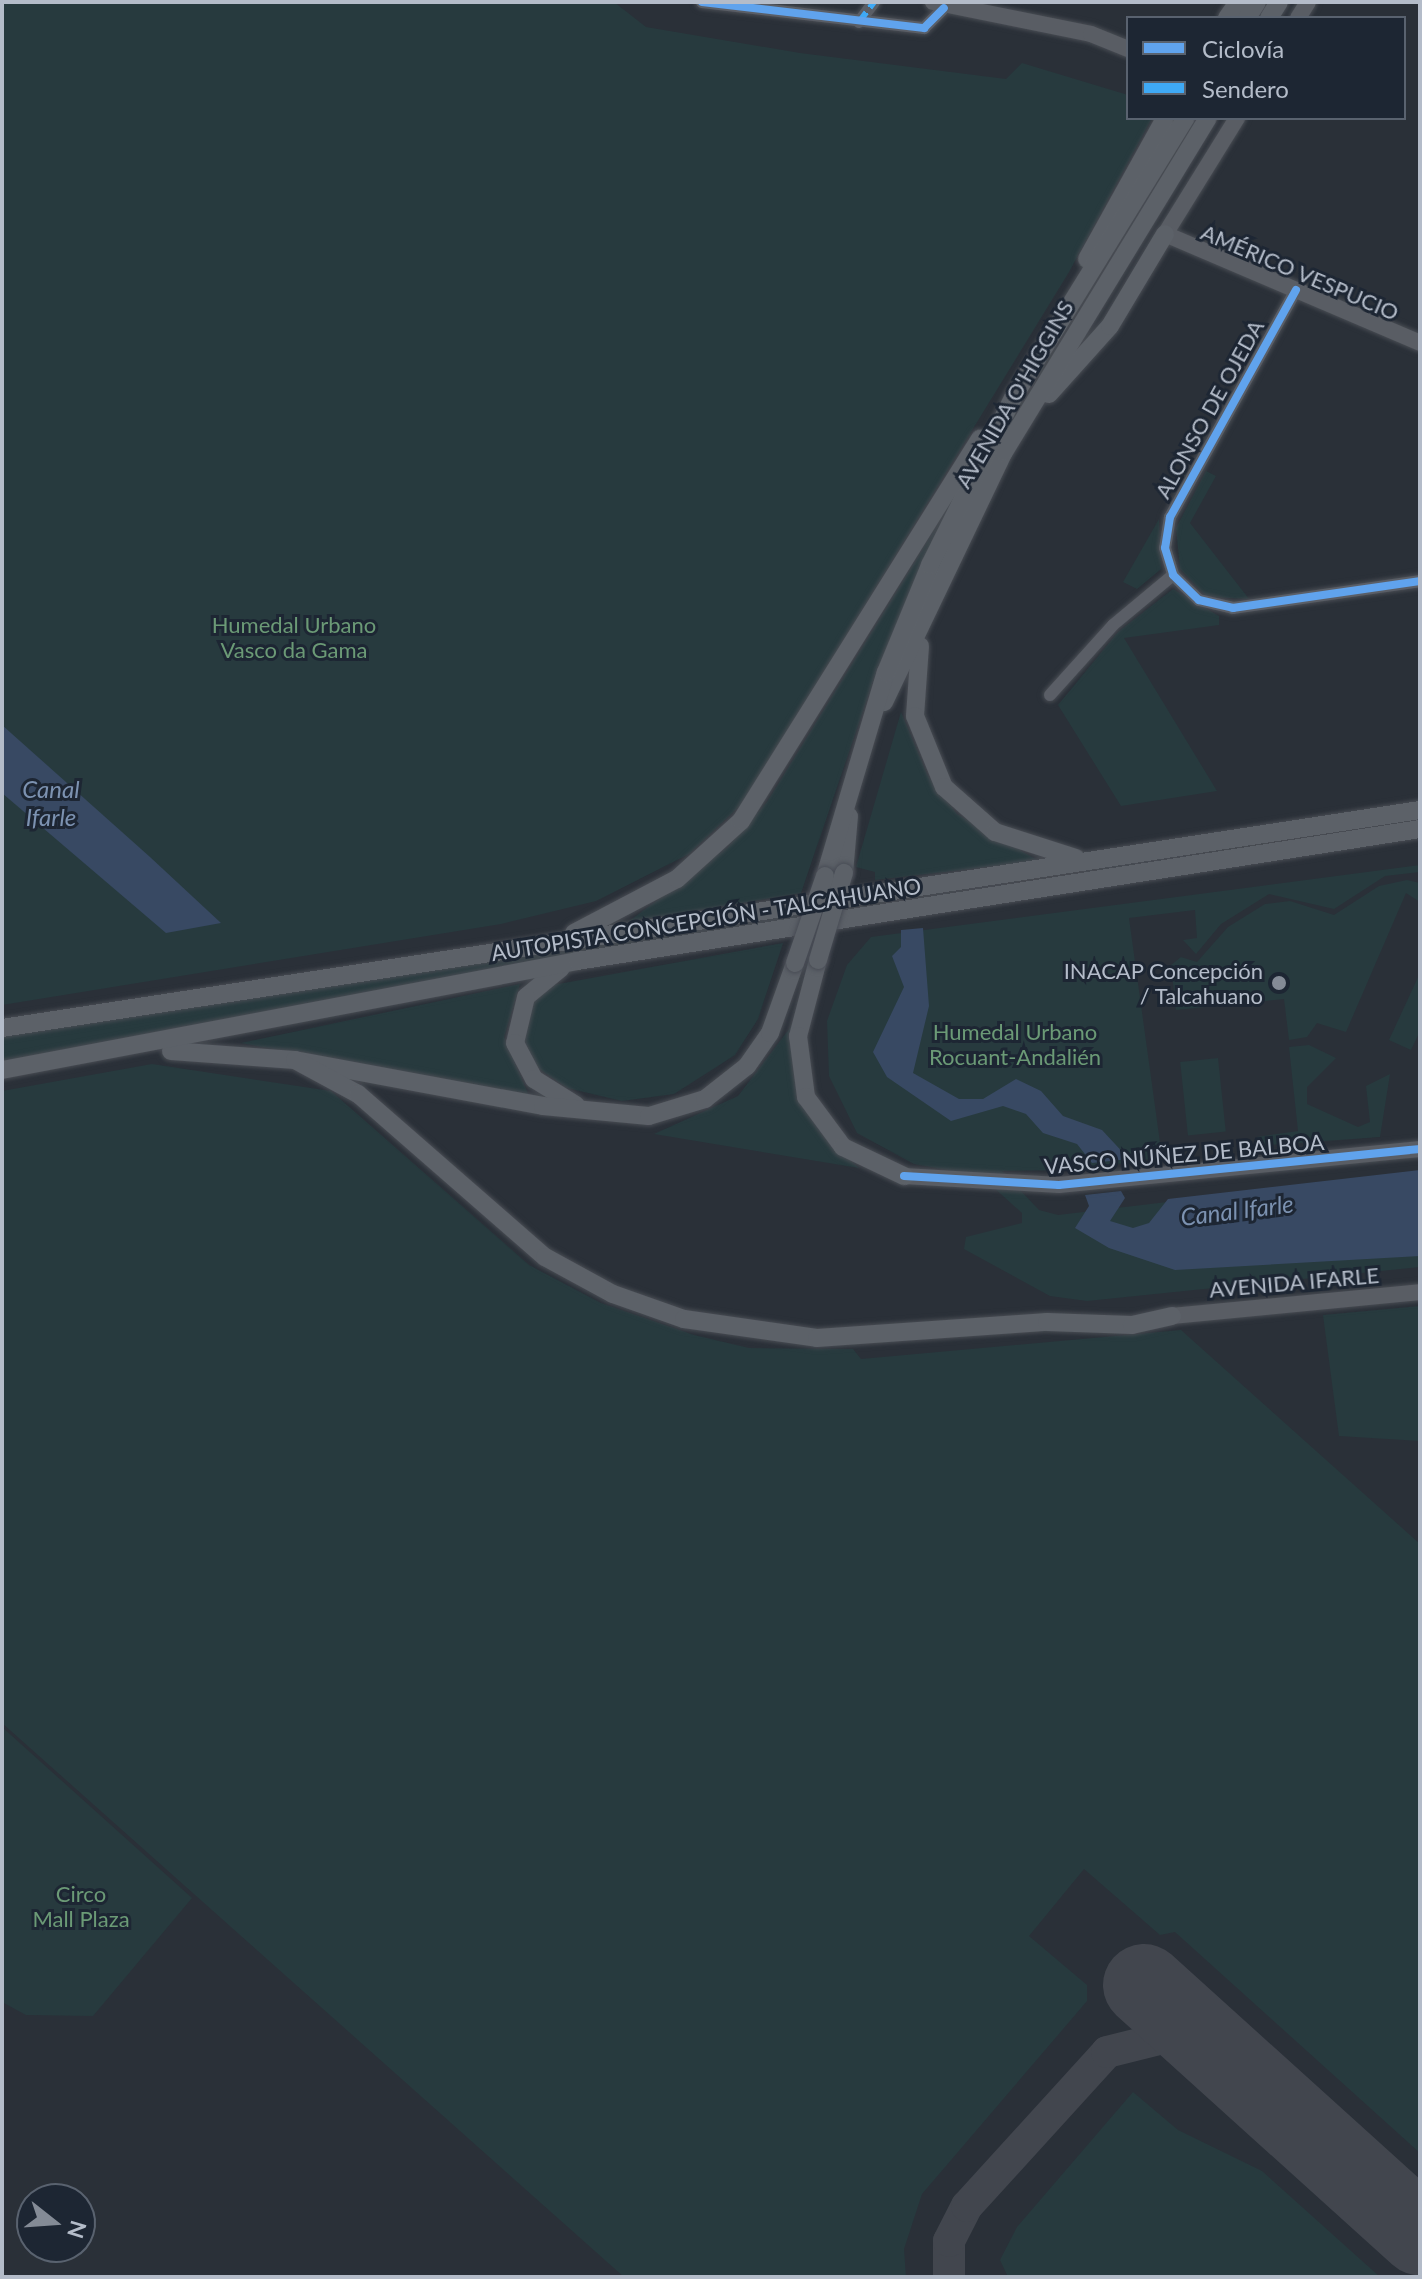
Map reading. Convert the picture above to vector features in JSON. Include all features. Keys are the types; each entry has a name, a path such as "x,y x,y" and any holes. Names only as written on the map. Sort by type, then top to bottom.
{"main road":[{"path":"1072,303 1103,225 1164,120"},
{"name":"AVENIDA O'HIGGINS","path":"605,1115 664,1114 727,1084 763,1044 825,876 909,612 1014,396 1185,120"},
{"name":"AVENIDA O'HIGGINS","path":"882,704 1022,422 1207,120"},
{"path":"1022,422 1103,335 1165,234"},
{"path":"531,947 660,890 741,821 1014,396"},
{"path":"927,612 915,716 944,787 1009,839 1099,860"},
{"path":"848,806 844,873 798,1036 806,1097 843,1147 904,1176"},
{"name":"AUTOPISTA CONCEPCIÓN - TALCAHUANO","path":"2,1028 1420,810"},
{"name":"AUTOPISTA CONCEPCIÓN - TALCAHUANO","path":"2,1070 128,1049 577,961 1420,829"},
{"path":"577,961 526,997 516,1050 546,1089 605,1115"},
{"path":"128,1049 295,1060 605,1115"},
{"path":"295,1060 351,1088 545,1257 613,1294 684,1319 817,1338 1037,1323 1146,1324 1172,1316"}],"street":[{"path":"705,2 859,22 927,27 939,5 1121,46"},
{"path":"859,22 874,2"},
{"path":"1165,234 1236,120"},
{"name":"AMÉRICO VESPUCIO","path":"1165,234 1420,343"},
{"name":"ALONSO DE OJEDA","path":"1173,575 1165,548 1170,517 1296,290"},
{"path":"1050,695 1104,634 1173,575 1199,600 1233,608 1420,581"},
{"name":"VASCO NÚÑEZ DE BALBOA","path":"904,1176 1059,1185 1420,1149"},
{"name":"AVENIDA IFARLE","path":"1172,1316 1420,1292"}],"green space":[{"name":"Humedal Urbano Vasco da Gama","path":"2,2 614,2 646,27 800,53 1006,79 1022,63 1126,94 1126,120 1151,120 1069,272 745,801 689,854 596,901 501,924 2,1005"},
{"path":"1206,471 1216,476 1190,523 1249,599 1207,597 1180,569 1176,528"},
{"path":"949,506 878,667 801,893 628,922 728,847 767,802"},
{"path":"1159,519 1161,569 1137,589 1123,582"},
{"path":"1173,589 1219,616 1219,625 1124,638 1217,791 1121,806 1058,705 1118,632"},
{"path":"901,712 928,776 957,814 1039,861 875,880 875,872 856,867"},
{"name":"Humedal Urbano Rocuant-Andalién","path":"1420,865 1420,872 1385,876 1334,909 1269,894 1221,924 1196,954 1183,940 1197,938 1195,910 1129,918 1162,1157 1080,1170 1002,1171 1039,1210 1058,1215 1420,1172 1420,1267 1087,1301 1050,1296 964,1249 966,1237 1022,1223 1022,1213 981,1176 914,1164 857,1133 829,1076 827,1021 847,965 871,937"},
{"path":"1407,880 1420,883 1420,902 1406,893 1346,1032 1317,1023 1307,1037 1289,1040 1284,999 1176,1010 1171,965 1181,957 1197,962 1228,927 1265,904 1290,901 1334,915 1379,886"},
{"path":"798,914 796,920 2,1062 2,1036"},
{"path":"783,943 758,1019 735,1055 674,1094 622,1101 567,1088 535,1066 522,1035 530,1005 553,985"},
{"path":"1420,973 1420,1031 1411,1050 1389,1040"},
{"path":"520,984 504,1037 529,1096 241,1043"},
{"path":"793,1024 799,1094 821,1133 859,1168 654,1134 738,1096"},
{"path":"1309,1045 1336,1058 1307,1087 1307,1104 1358,1127 1370,1122 1366,1086 1390,1074 1380,1137 1258,1146 1257,1137 1298,1131 1289,1047"},
{"path":"1218,1058 1226,1132 1188,1136 1180,1062"},
{"path":"152,1064 331,1091 529,1265 601,1303 694,1335 749,1348 853,1349 861,1359 1181,1330 1420,1544 1420,2153 1175,1932 1160,1935 1084,1869 1029,1936 1087,1985 1087,2001 922,2194 904,2249 906,2277 624,2277 2,1723 2,1091"},
{"path":"1420,1306 1420,1441 1339,1436 1323,1315"},
{"name":"Circo Mall Plaza","path":"2,1727 192,1898 93,2016 26,2015 2,2002"},
{"path":"1133,2092 1178,2130 1262,2171 1380,2277 1008,2277 1000,2260 1017,2227"}],"water":[{"name":"Canal Ifarle","path":"2,725 221,923 166,933 2,793"},
{"path":"923,928 929,1006 913,1073 959,1099 983,1099 1016,1079 1041,1091 1063,1116 1102,1130 1129,1159 1092,1163 1077,1144 1043,1133 1026,1114 1003,1106 951,1121 887,1077 873,1052 904,987 892,956 901,947 901,930"},
{"path":"1420,1170 1420,1256 1175,1270 1109,1248 1075,1228 1089,1206 1085,1195 1121,1191 1125,1198 1110,1221 1133,1228 1149,1223 1168,1199"}],"taxiway":[{"path":"949,2277 949,2241 967,2206 1107,2052 1167,2037 1225,2058"}],"runway":[{"path":"1144,1985 1420,2234"}],"marked path":[{"path":"859,22 874,2"}],"cycle path":[{"path":"702,2 924,28 944,8"},
{"path":"1296,290 1170,517 1165,548 1173,575 1199,600 1233,608 1420,581"},
{"path":"904,1176 1059,1185 1420,1149"}],"place":[{"name":"INACAP Concepción / Talcahuano","path":"1279,983"}]}
